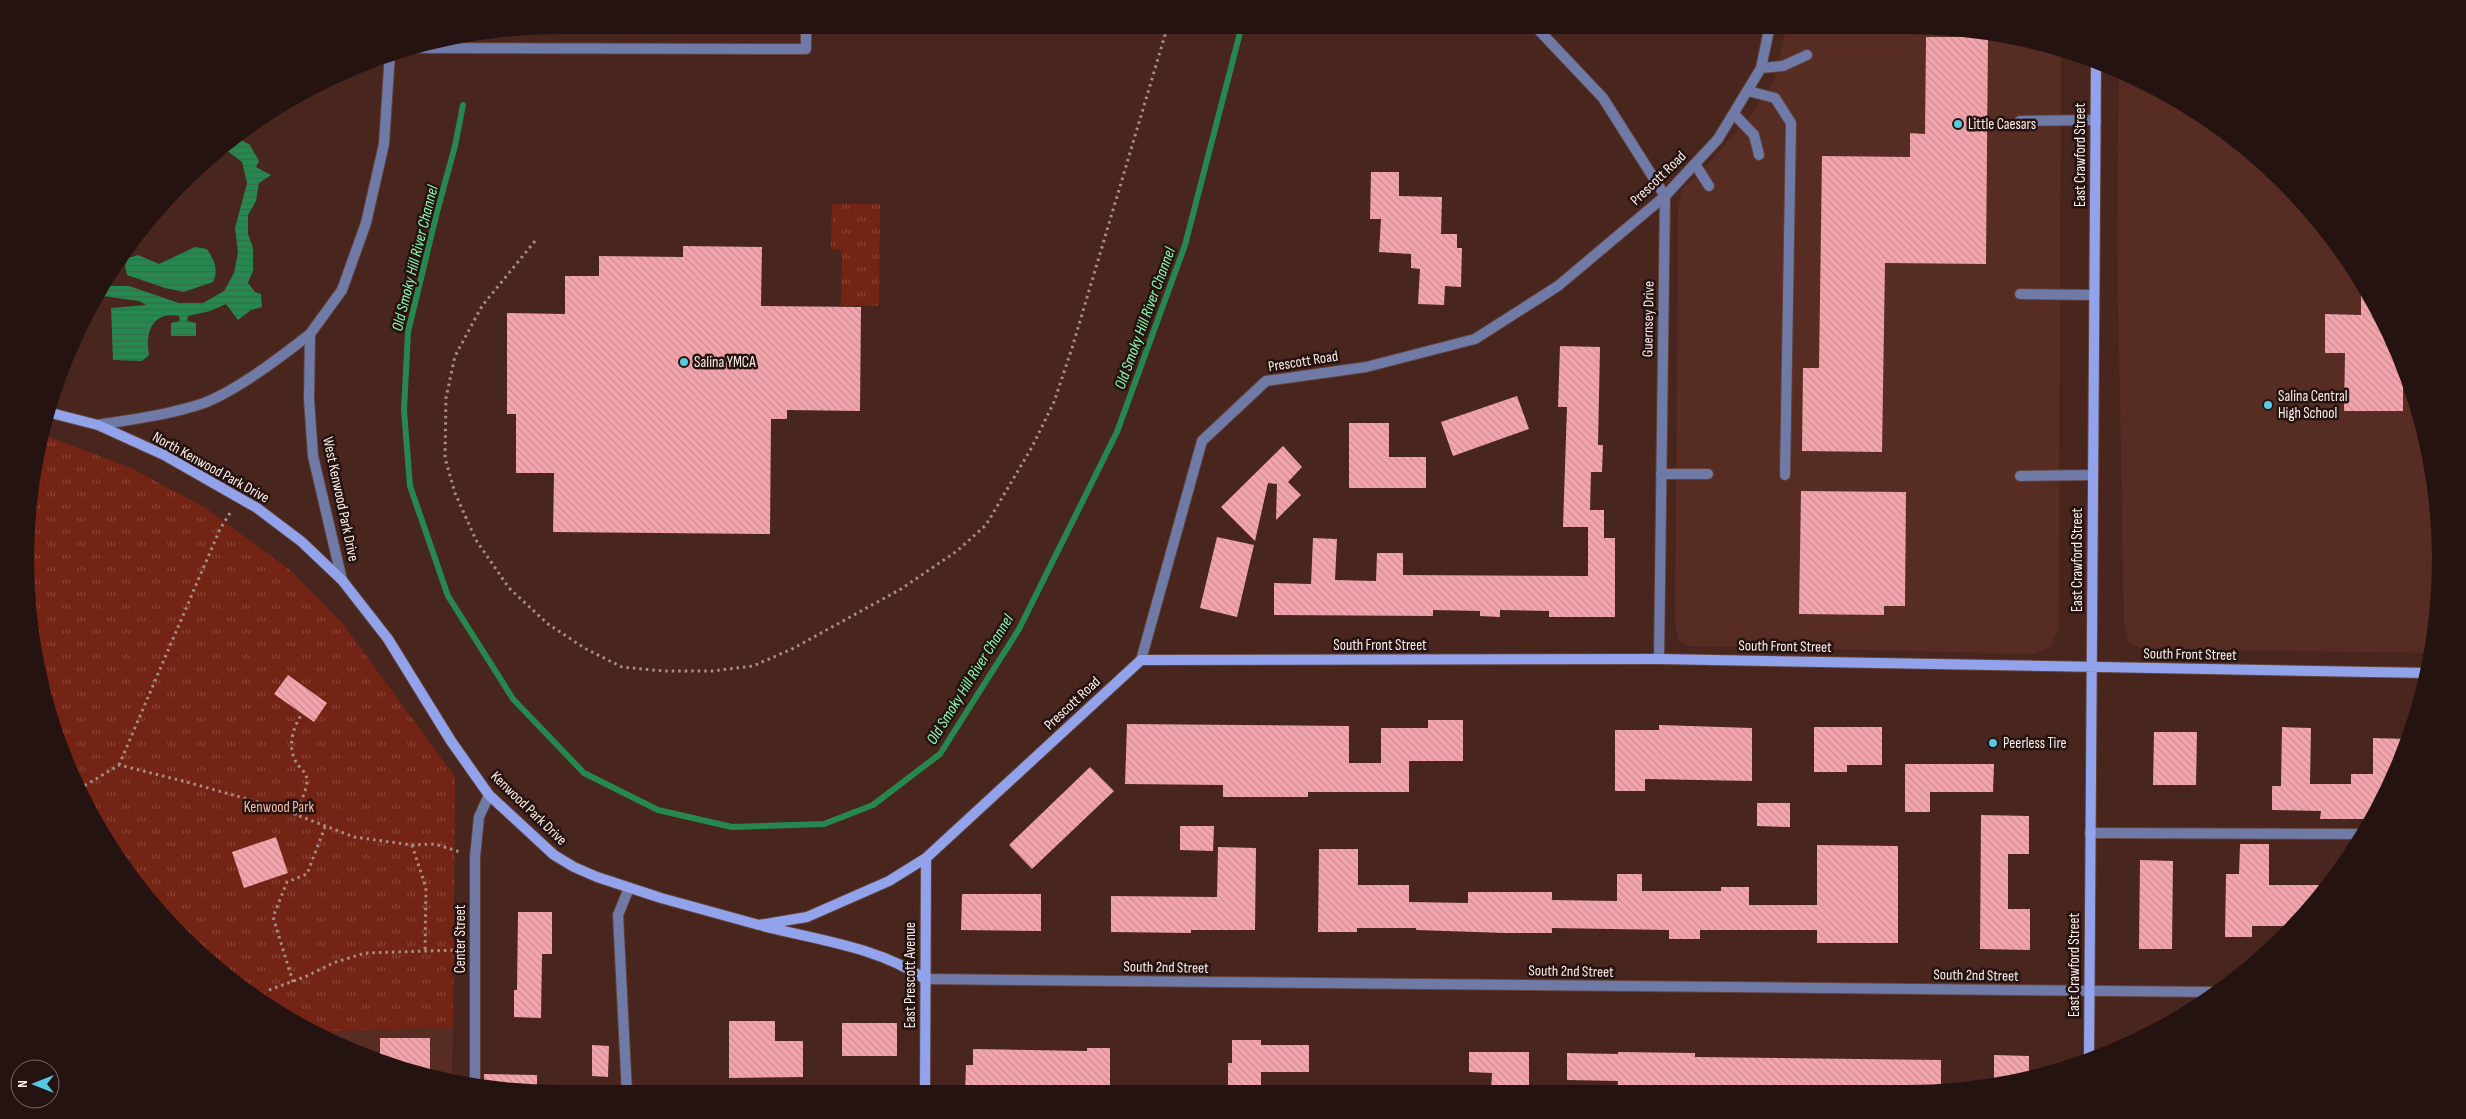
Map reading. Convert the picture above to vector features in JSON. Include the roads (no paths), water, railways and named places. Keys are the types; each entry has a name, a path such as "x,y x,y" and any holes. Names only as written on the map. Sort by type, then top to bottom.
{"street":[{"path":"440,48 806,49 806,34"},
{"path":"1543,34 1603,98 1665,196"},
{"name":"Prescott Road","path":"926,858 1141,660 1202,440 1266,381 1366,367 1475,339 1558,286 1665,196 1718,139 1761,68 1768,34"},
{"path":"1761,68 1783,66 1807,55"},
{"path":"98,425 160,415 205,402 277,360 310,334 342,290 366,223 384,144 389,63"},
{"name":"East Crawford Street","path":"2089,1052 2096,70"},
{"path":"1748,91 1775,98 1791,123 1785,475"},
{"path":"1734,114 1754,135 1759,155"},
{"path":"2020,122 2096,120"},
{"path":"1695,164 1709,186"},
{"name":"Guernsey Drive","path":"1659,659 1665,196"},
{"path":"2020,294 2094,295"},
{"name":"West Kenwood Park Drive","path":"310,334 309,399 313,456 342,580"},
{"name":"North Kenwood Park Drive","path":"55,414 98,425 164,456 239,498 256,508 302,542 342,580"},
{"path":"1661,474 1708,474"},
{"path":"2020,476 2093,475"},
{"name":"Kenwood Park Drive","path":"342,580 388,639 451,741 489,794 554,855 597,877 629,888 760,925 882,956 906,966 925,979"},
{"name":"South Front Street","path":"1141,660 1659,659 2419,673"},
{"name":"Center Street","path":"475,1078 475,857 479,817 489,794"},
{"path":"2090,833 2355,834"},
{"name":"Kenwood Park Drive","path":"760,925 816,914 889,881 926,858"},
{"name":"East Prescott Avenue","path":"925,1085 926,858"},
{"path":"627,1085 618,915 629,888"},
{"name":"South 2nd Street","path":"925,979 2206,992"}],"waterway":[{"name":"Old Smoky Hill River Channel","path":"463,105 455,146 408,332 404,410 410,486 448,596 513,699 584,773 658,810 732,827 824,824 873,805 940,754 1019,629 1117,432 1185,245 1240,34"}],"place":[{"name":"Little Caesars","path":"1958,124"},
{"name":"Salina YMCA","path":"684,362"},
{"name":"Salina Central High School","path":"2268,405"},
{"name":"Peerless Tire","path":"1993,743"}],"park label":[{"name":"Kenwood Park","path":"279,807"}]}
